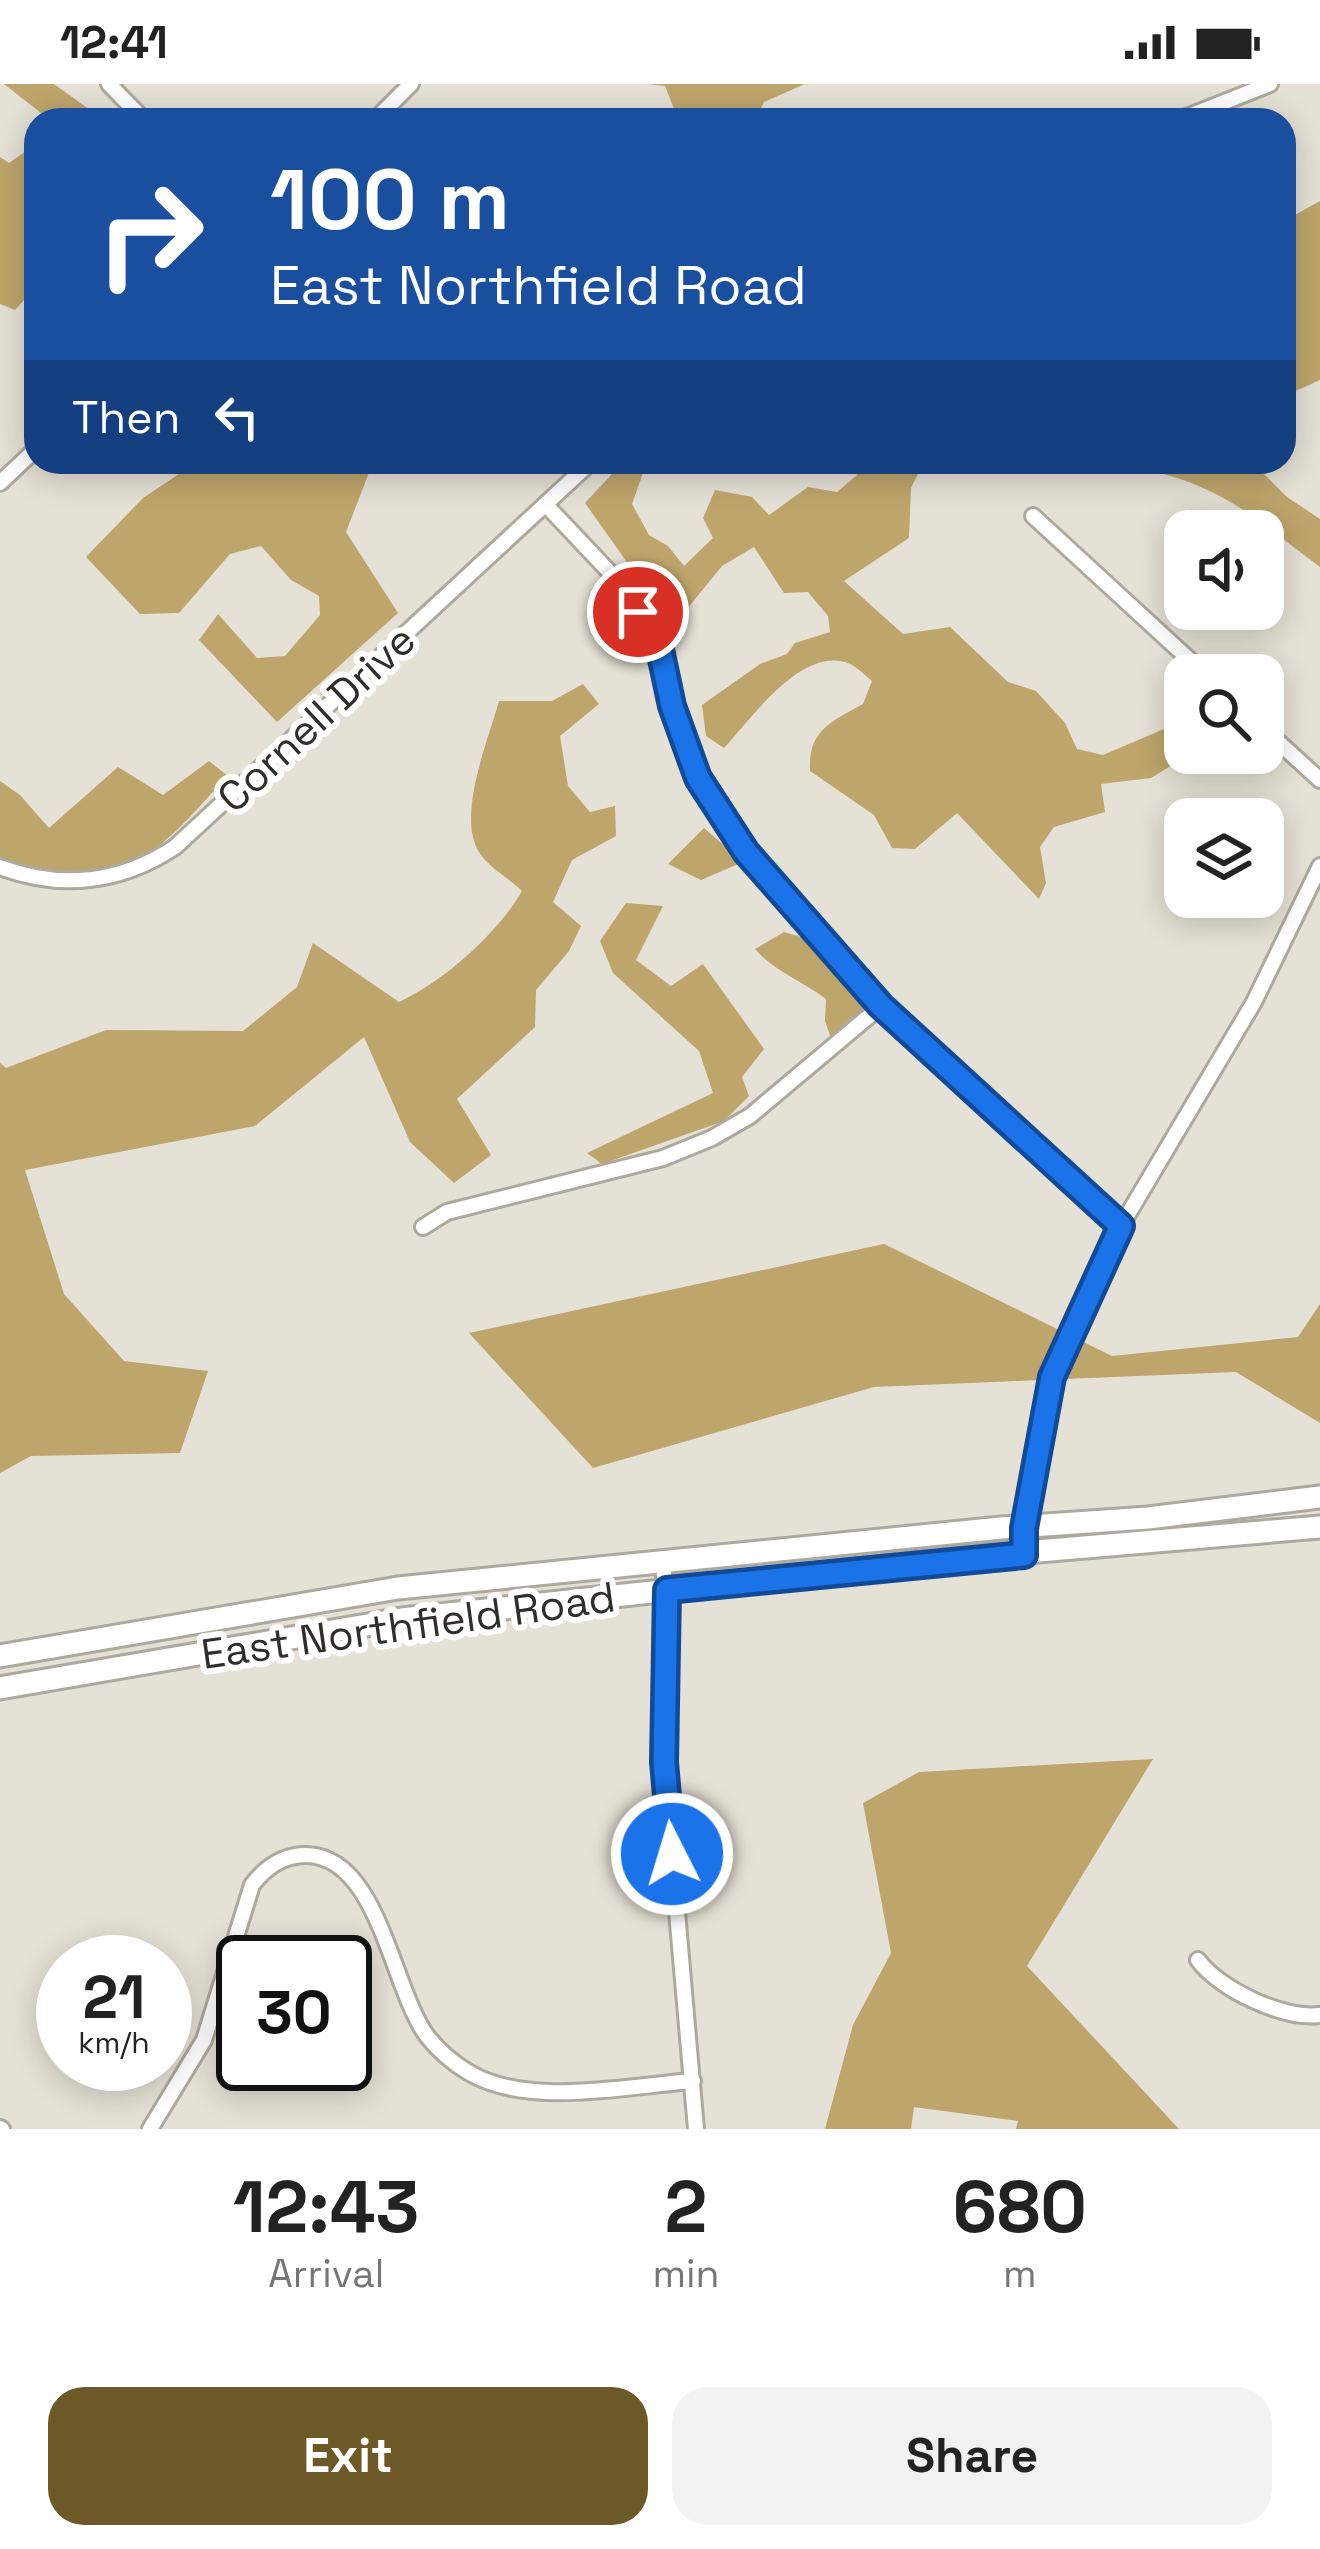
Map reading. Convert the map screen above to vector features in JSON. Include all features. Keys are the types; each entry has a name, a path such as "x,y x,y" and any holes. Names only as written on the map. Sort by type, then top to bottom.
{"main road":[{"name":"East Northfield Road","path":"0,1656 398,1588 1148,1518 1320,1497"},
{"name":"East Northfield Road","path":"0,1688 402,1619 1320,1527"},
{"path":"398,1588 402,1619"},
{"path":"139,1631 148,1661"}],"street":[{"path":"109,84 133,108"},
{"path":"387,108 411,84"},
{"path":"1209,108 1270,84"},
{"path":"0,483 24,460"},
{"name":"Cornell Drive","path":"0,867 72,882 126,872 160,857 579,474"},
{"path":"547,506 616,579 659,645 672,706 698,778 746,852 881,1006 1121,1226"},
{"path":"1034,516 1183,654"},
{"path":"1284,747 1320,780"},
{"path":"1024,1555 1024,1528 1052,1377 1121,1226 1254,1002 1320,866"},
{"path":"423,1227 447,1212 662,1158 712,1138 750,1116 881,1006"},
{"path":"664,1560 664,1762 696,2129"},
{"path":"150,2129 204,2040 252,1885 270,1866 294,1856 332,1861 352,1877 426,2035 466,2071 533,2092 693,2081"},
{"path":"1198,1960 1222,1986 1302,2017 1320,2015"}],"shaded area":[{"path":"4,84 54,84 87,108 35,108"},
{"path":"648,84 805,84 764,102 761,108 674,108 665,86"},
{"path":"24,152 24,300 15,310 0,304 0,157 9,163"},
{"path":"1320,201 1320,380 1296,391 1296,214"},
{"path":"179,474 368,474 346,532 398,613 277,722 199,640 218,614 257,658 285,656 320,615 319,596 291,580 261,546 230,554 179,613 140,614 86,557 143,498"},
{"path":"612,474 643,474 632,504 649,535 668,546 684,566 713,538 703,518 715,490 752,497 769,515 808,487 837,492 857,474 918,474 911,488 909,538 844,581 903,634 950,627 1008,682 1036,691 1065,723 1077,749 1103,755 1164,729 1164,770 1151,778 1101,784 1105,812 1054,827 1040,847 1046,883 1039,899 957,813 915,849 892,848 874,815 810,771 817,737 863,704 872,681 853,665 832,661 797,674 724,748 706,736 702,705 760,664 787,654 795,643 830,632 828,616 808,592 784,593 754,547 722,566 678,620 641,582 585,503"},
{"path":"1163,474 1264,474 1320,519 1320,567 1284,540 1284,510 1242,510 1206,489"},
{"path":"583,684 599,704 560,736 568,786 590,812 615,806 616,836 572,860 553,902 581,926 569,951 536,990 535,1027 457,1099 491,1155 454,1183 410,1142 364,1037 255,1126 25,1170 64,1294 124,1361 208,1371 180,1453 31,1456 0,1473 0,1063 6,1068 106,1030 243,1031 297,987 313,943 399,1002 433,982 484,939 522,891 483,857 473,837 477,777 499,701 552,701"},
{"path":"209,761 228,776 161,844 124,864 61,873 0,857 0,781 20,795 49,828 118,767 163,795"},
{"path":"704,828 743,862 701,880 668,864"},
{"path":"626,903 663,906 636,960 671,986 703,964 764,1049 742,1077 749,1096 724,1121 602,1164 587,1153 713,1093 699,1051 613,973 600,941"},
{"path":"784,932 805,938 868,1005 832,1041 825,1021 826,999 755,949"},
{"path":"884,1244 1112,1356 1298,1337 1320,1304 1320,1423 1236,1372 874,1387 593,1468 469,1333"},
{"path":"1153,1759 1027,1966 1179,2129 1016,2129 1018,2121 914,2107 911,2129 825,2129 853,2025 891,1953 863,1803 919,1772"}],"route":[{"path":"638,612 659,645 672,706 698,778 746,852 881,1006 1121,1226 1052,1377 1024,1528 1024,1555 667,1590 664,1762 672,1854"}]}
